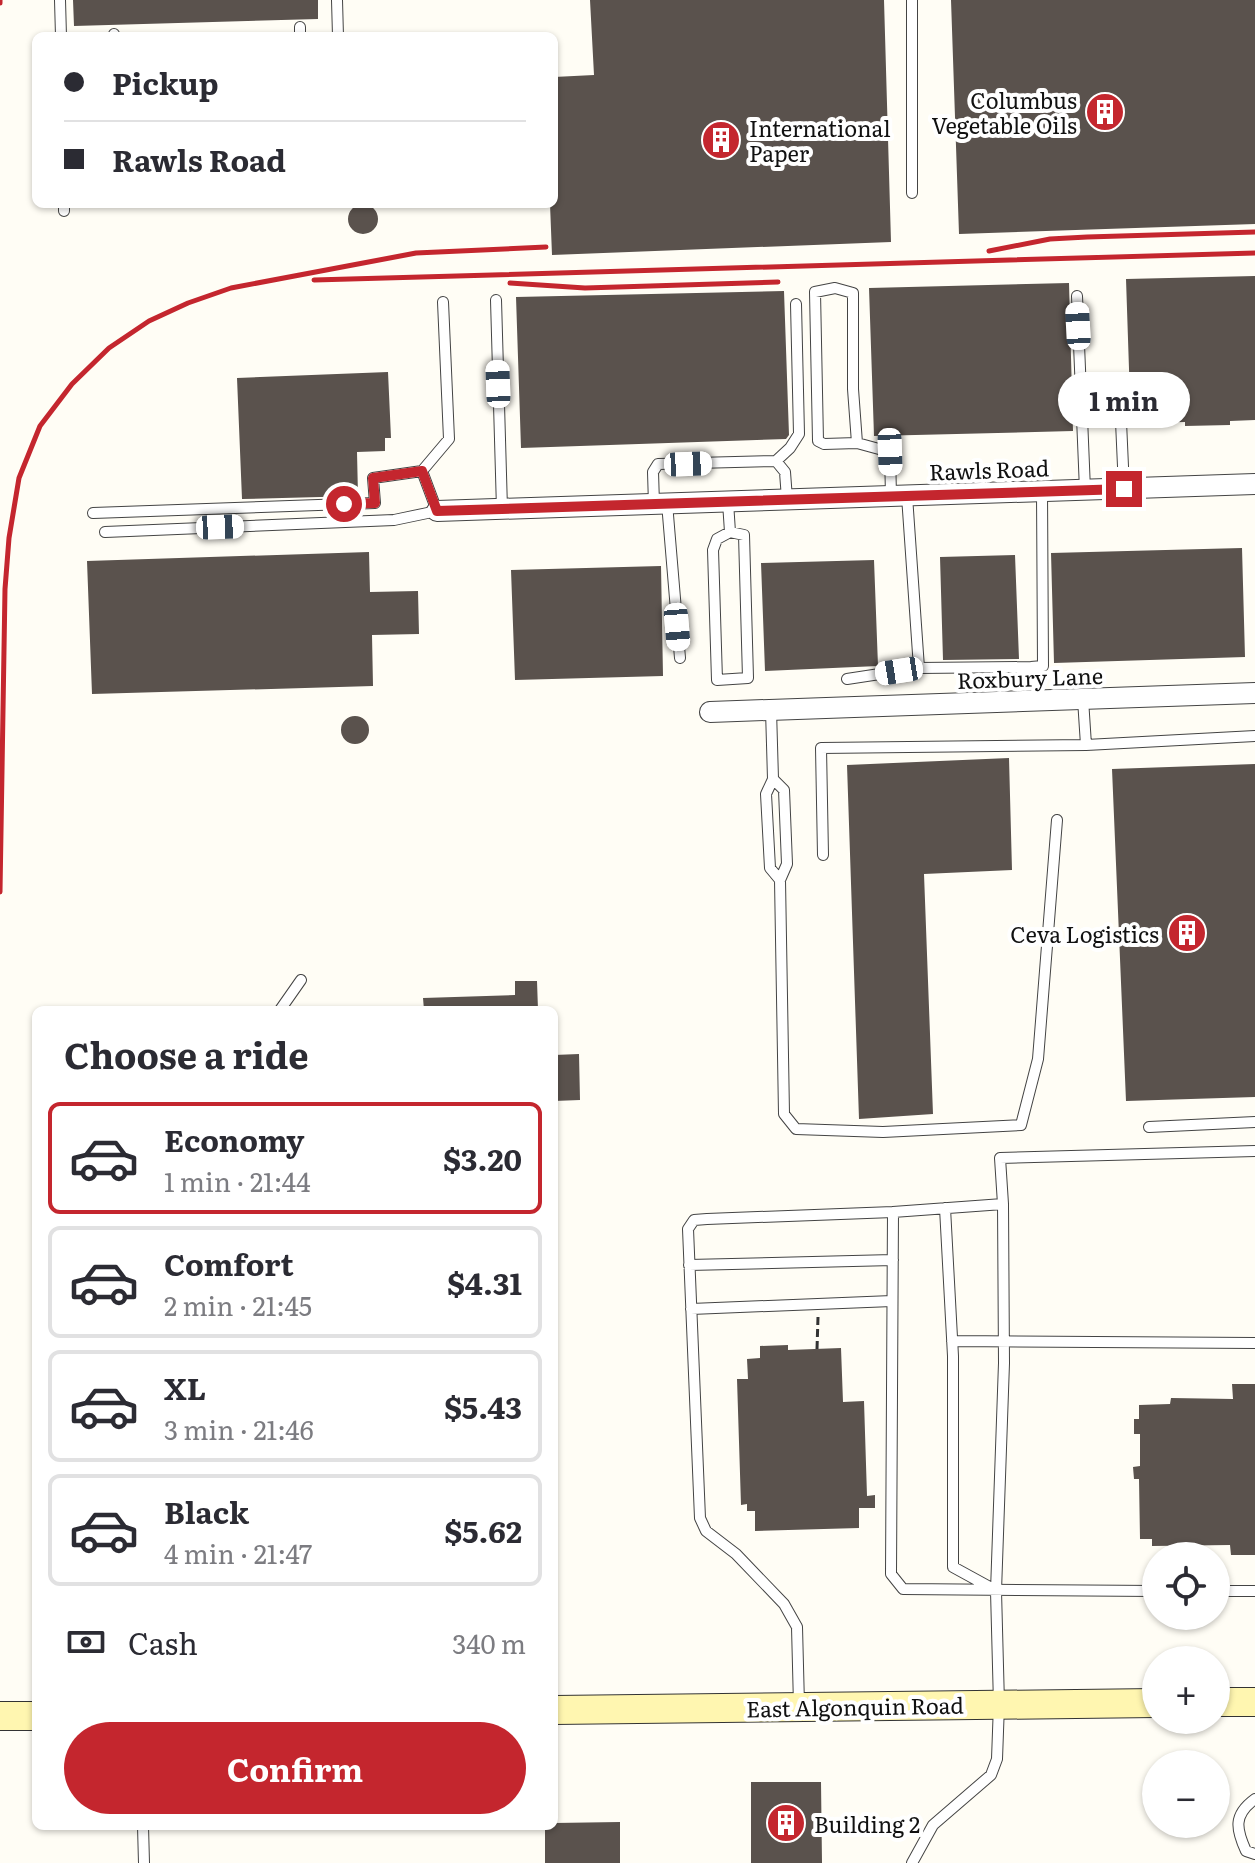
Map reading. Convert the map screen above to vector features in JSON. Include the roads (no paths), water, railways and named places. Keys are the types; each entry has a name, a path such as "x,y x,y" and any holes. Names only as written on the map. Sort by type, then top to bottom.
{"main road":[{"path":"1230,1702 1255,1702"},
{"name":"East Algonquin Road","path":"558,1710 1142,1703"},
{"path":"0,1716 32,1716"}],"street":[{"name":"Rawls Road","path":"437,511 1255,484"},
{"name":"Roxbury Lane","path":"710,712 1255,693"}],"lane":[{"path":"60,0 61,32"},
{"path":"337,0 338,32"},
{"path":"912,0 912,193"},
{"path":"857,443 853,389 853,293 835,288 815,292 818,441 824,444 857,443 890,452 899,496 919,668"},
{"path":"1077,296 1085,490"},
{"path":"496,300 502,509"},
{"path":"93,513 375,503 373,478 422,471 449,439 443,302"},
{"path":"680,658 653,472 658,464 776,461 790,448 799,434 796,304"},
{"path":"1120,399 1124,489"},
{"path":"776,461 785,472 787,500"},
{"path":"105,532 394,520 437,511 422,471"},
{"path":"847,679 919,668 1043,666 1042,491"},
{"path":"728,502 730,532"},
{"path":"730,532 744,535 748,678 717,680 713,550 717,539 730,532"},
{"path":"1083,699 1086,745"},
{"path":"771,710 773,779 766,794 770,868 780,880"},
{"path":"823,855 821,748 1086,745 1255,736"},
{"path":"773,779 784,790 787,864 780,880 784,1114 796,1129 883,1132 1021,1125 1038,1059 1057,820"},
{"path":"283,1006 301,980"},
{"path":"1149,1127 1255,1122"},
{"path":"912,1863 933,1825 991,1775 997,1759 996,1591 1004,1341 1000,1158 1255,1151"},
{"path":"799,1707 797,1627 784,1604 736,1554 706,1531 700,1518 688,1229 694,1220 1003,1204"},
{"path":"945,1208 952,1341 953,1567 996,1591"},
{"path":"893,1212 891,1574 903,1589 1142,1591"},
{"path":"689,1265 893,1260"},
{"path":"691,1309 892,1301"},
{"path":"952,1341 1255,1343"},
{"path":"1230,1591 1255,1591"},
{"path":"1255,1799 1239,1816 1237,1832 1246,1851 1255,1854"},
{"path":"143,1830 144,1863"}],"railway":[{"path":"989,251 1050,239 1255,232"},
{"path":"0,892 5,589 9,538 19,478 40,426 72,384 109,348 149,321 231,288 416,253 546,247"},
{"path":"314,280 1255,253"},
{"path":"510,283 585,288 778,282"}],"place":[{"name":"Columbus Vegetable Oils","path":"1105,112"},
{"name":"International Paper","path":"721,140"},
{"name":"Ceva Logistics","path":"1187,933"},
{"name":"Building 2","path":"786,1823"}]}
